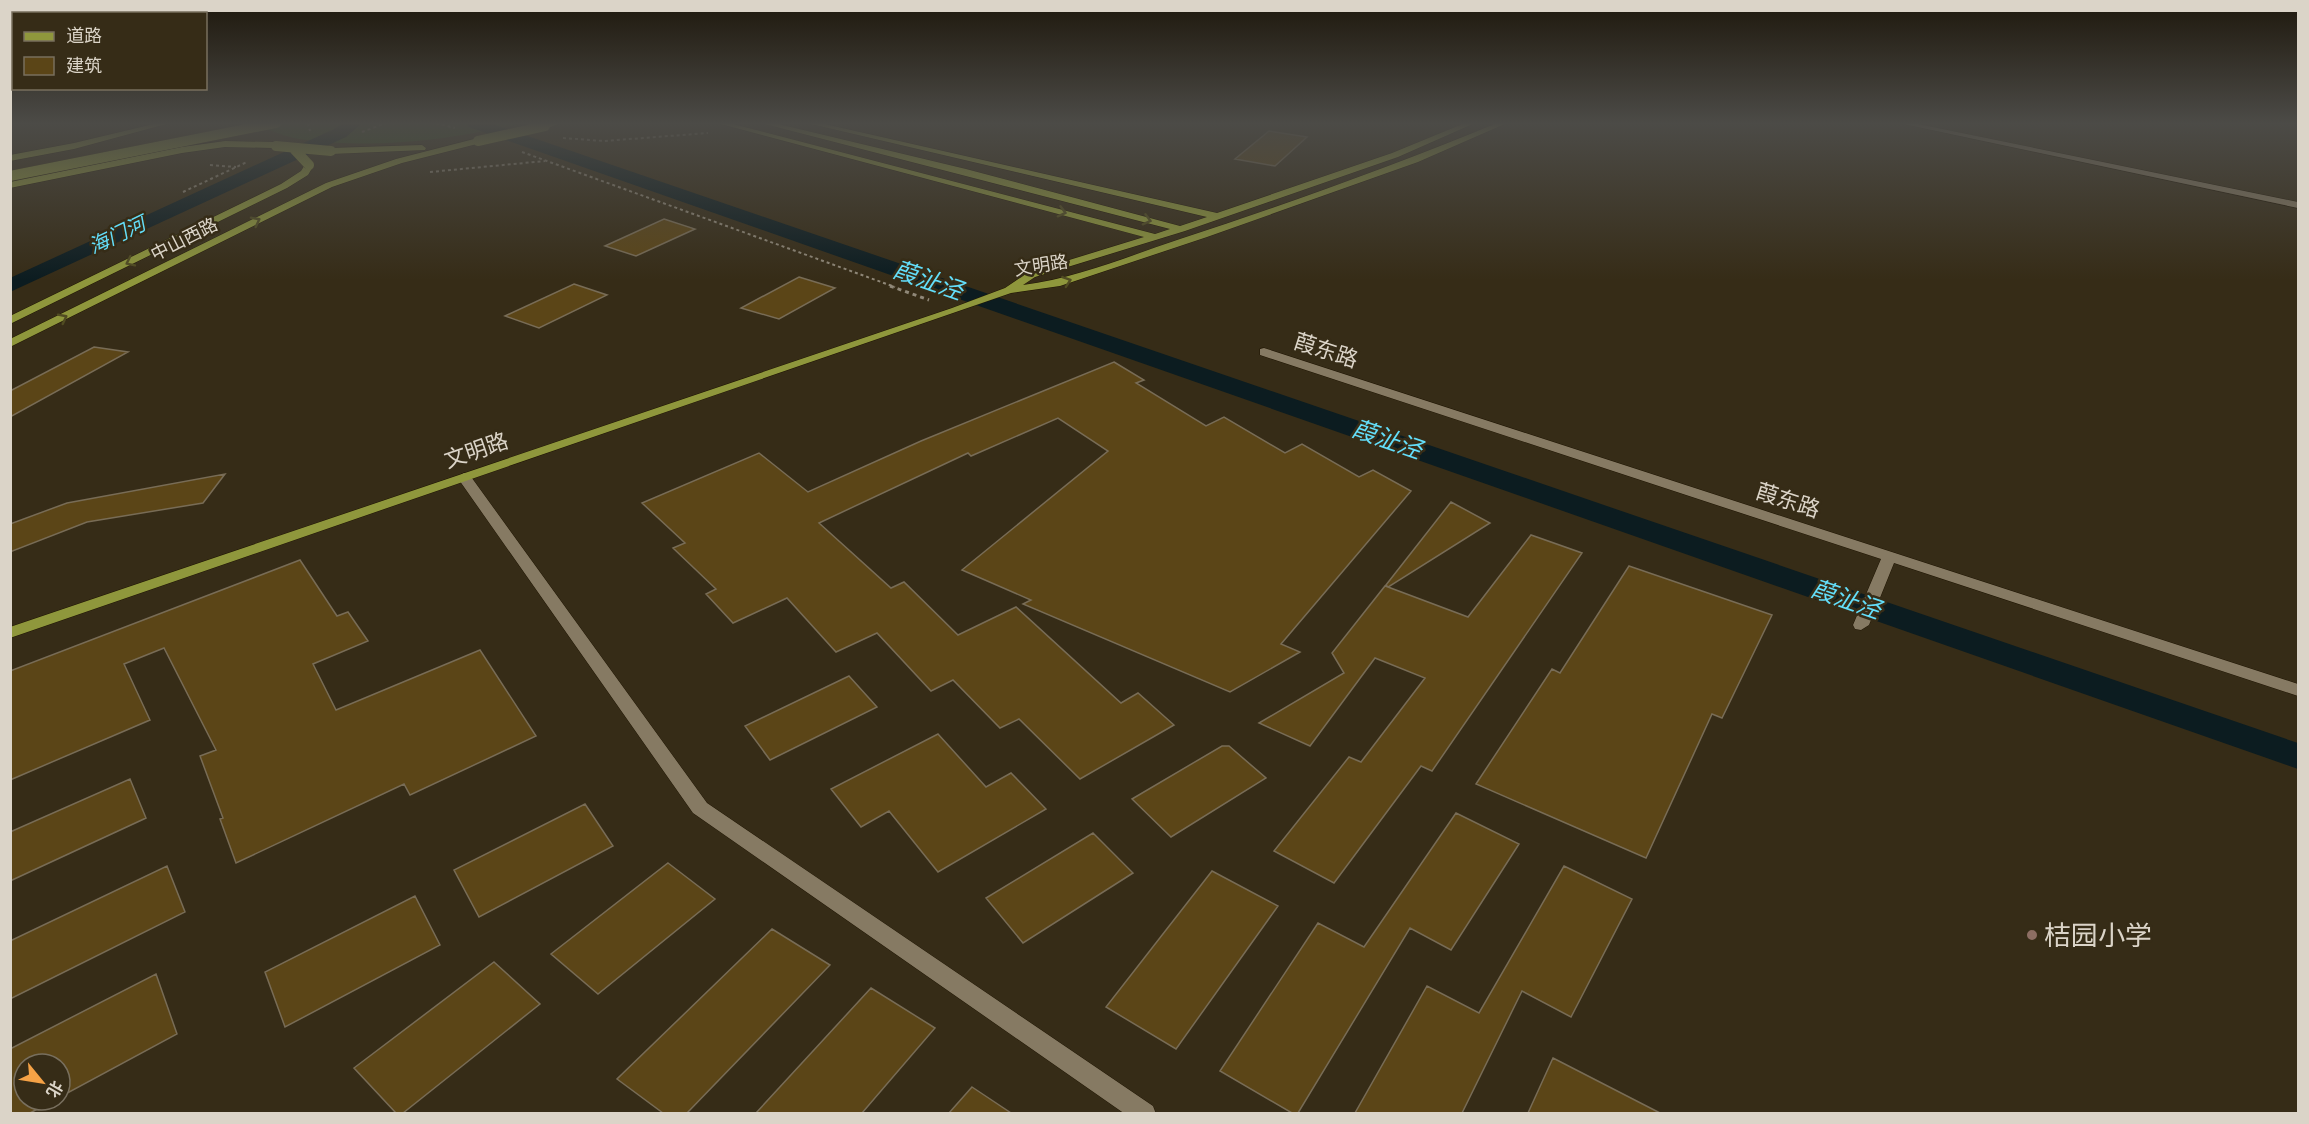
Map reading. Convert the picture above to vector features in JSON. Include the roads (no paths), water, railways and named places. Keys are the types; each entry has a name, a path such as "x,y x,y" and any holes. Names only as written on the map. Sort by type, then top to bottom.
{"main road":[{"path":"10,185 59,175"},
{"name":"中山西路","path":"10,321 284,186 300,175"},
{"name":"中山西路","path":"10,344 329,185 357,175"},
{"path":"922,175 1155,237 1203,235"},
{"path":"980,175 1203,235"},
{"path":"1037,175 1240,222"},
{"path":"1051,175 1065,182"},
{"name":"文明路","path":"1009,290 1031,275 1181,229 1335,175"},
{"name":"文明路","path":"10,633 1009,290 1056,284 1370,175"}],"street":[{"path":"2156,175 2298,205"},
{"name":"葭东路","path":"1264,352 2298,690"},
{"path":"464,477 700,808 1145,1113"},
{"path":"1861,625 1890,556"}],"waterway":[{"name":"海门河","path":"10,286 248,175"},
{"name":"葭沚泾","path":"626,175 2298,756"}],"place":[{"name":"桔园小学","path":"2032,935"}]}
